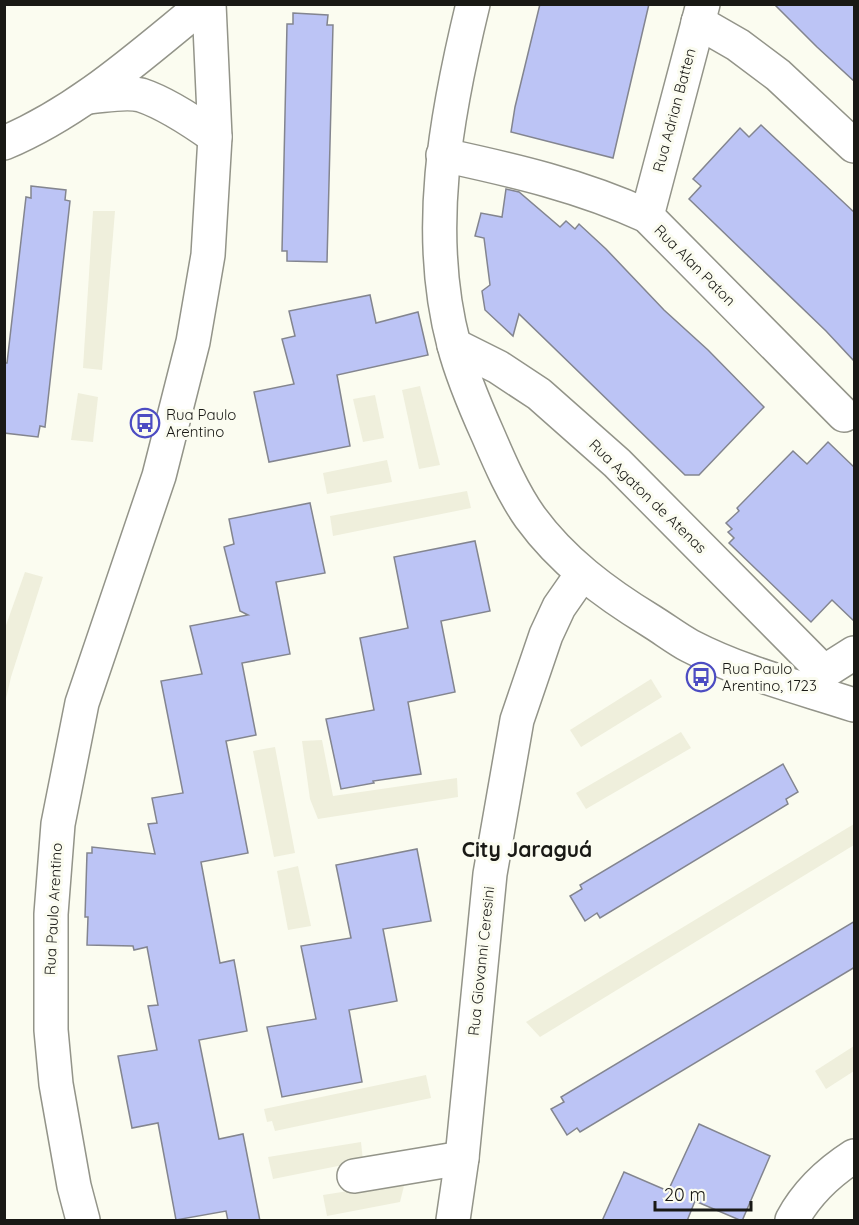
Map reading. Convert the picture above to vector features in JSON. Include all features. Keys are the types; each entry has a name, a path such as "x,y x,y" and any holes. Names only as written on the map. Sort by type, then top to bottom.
{"street":[{"path":"4,143 31,132 88,97 204,4"},
{"name":"Rua Paulo Arentino","path":"83,1221 74,1186 56,1084 51,1030 51,914 58,824 82,703 159,476 193,342 208,255 215,137 209,4"},
{"path":"473,4 452,98 443,154 440,221 444,296 453,345 478,413 502,466 529,516 557,550 582,574 631,609 690,646 738,667 819,682 855,705"},
{"path":"700,13 778,75 855,146"},
{"name":"Rua Adrian Batten","path":"647,216 700,13"},
{"path":"88,97 140,95 188,118 215,137"},
{"name":"Rua Alan Paton","path":"443,154 574,187 647,216 844,415"},
{"name":"Rua Agaton de Atenas","path":"453,345 498,368 539,394 617,464 819,682"},
{"name":"Rua Giovanni Ceresini","path":"453,1221 462,1158 490,874 517,720 546,635 559,607 582,574"},
{"path":"819,682 855,653"},
{"path":"792,1221 809,1194 855,1156"},
{"path":"354,1176 462,1158"}],"shaded area":[{"path":"93,211 115,211 102,370 83,368"},
{"path":"420,386 440,465 419,469 402,390"},
{"path":"78,393 98,397 93,442 71,440"},
{"path":"375,395 384,438 363,442 353,399"},
{"path":"387,460 392,482 327,494 323,473"},
{"path":"467,491 471,508 333,536 330,516"},
{"path":"25,572 43,577 5,703 5,628"},
{"path":"651,679 662,697 581,747 570,730"},
{"path":"681,732 691,748 586,809 576,793"},
{"path":"322,740 333,796 457,778 458,797 318,819 310,799 302,741"},
{"path":"275,747 295,853 274,857 253,751"},
{"path":"854,824 854,845 540,1037 526,1022"},
{"path":"298,866 311,926 288,930 277,871"},
{"path":"854,1046 854,1071 826,1089 815,1071"},
{"path":"426,1075 431,1098 275,1131 272,1121 267,1122 264,1109"},
{"path":"361,1142 363,1161 273,1179 268,1157"},
{"path":"405,1182 400,1202 327,1216 323,1195"}],"building":[{"path":"540,4 649,4 613,158 511,132"},
{"path":"774,4 855,4 855,82 817,47"},
{"path":"293,13 328,15 327,25 333,25 327,262 287,261 287,251 282,251 287,24 293,24"},
{"path":"761,125 855,213 855,362 826,331 689,199 701,186 693,179 740,128 749,137"},
{"path":"31,186 66,190 65,200 70,201 45,427 40,426 38,437 4,433 4,363 7,363 26,197 31,198"},
{"path":"506,189 519,192 560,227 566,221 575,229 579,224 764,407 699,475 685,475 519,314 513,336 485,310 482,291 490,285 484,238 475,236 481,213 502,217"},
{"path":"370,295 376,323 418,312 428,355 337,375 350,446 269,462 254,392 294,384 282,339 295,336 289,311"},
{"path":"828,442 855,468 855,622 832,600 811,622 729,543 734,538 728,532 732,529 726,523 739,511 737,508 793,451 807,464"},
{"path":"310,503 325,573 276,582 290,654 242,663 256,735 226,741 248,853 201,862 220,963 234,960 247,1031 199,1040 219,1139 243,1134 260,1221 228,1221 226,1211 176,1220 158,1123 132,1128 118,1056 157,1050 148,1006 158,1005 147,947 134,950 133,946 87,945 88,917 85,917 87,853 92,853 92,847 155,854 148,824 157,823 152,798 183,793 161,681 202,674 190,626 248,615 240,611 224,547 234,544 229,519"},
{"path":"475,541 490,611 441,621 455,692 408,702 421,774 373,781 374,783 341,789 326,719 374,710 360,638 408,628 394,557"},
{"path":"783,764 798,792 786,799 788,804 600,918 597,913 585,921 570,896 582,889 580,885"},
{"path":"417,849 431,921 383,929 397,1001 349,1010 362,1082 282,1097 267,1027 316,1019 301,946 351,938 336,865"},
{"path":"855,921 855,967 580,1132 577,1128 567,1135 551,1109 564,1102 561,1097"},
{"path":"699,1124 770,1156 742,1221 695,1201 687,1221 602,1221 624,1172 668,1191"}],"place":[{"name":"Rua Paulo Arentino","path":"145,423"},
{"name":"Rua Paulo Arentino, 1723","path":"701,677"}],"district":[{"name":"City Jaraguá","path":"527,849"}]}
